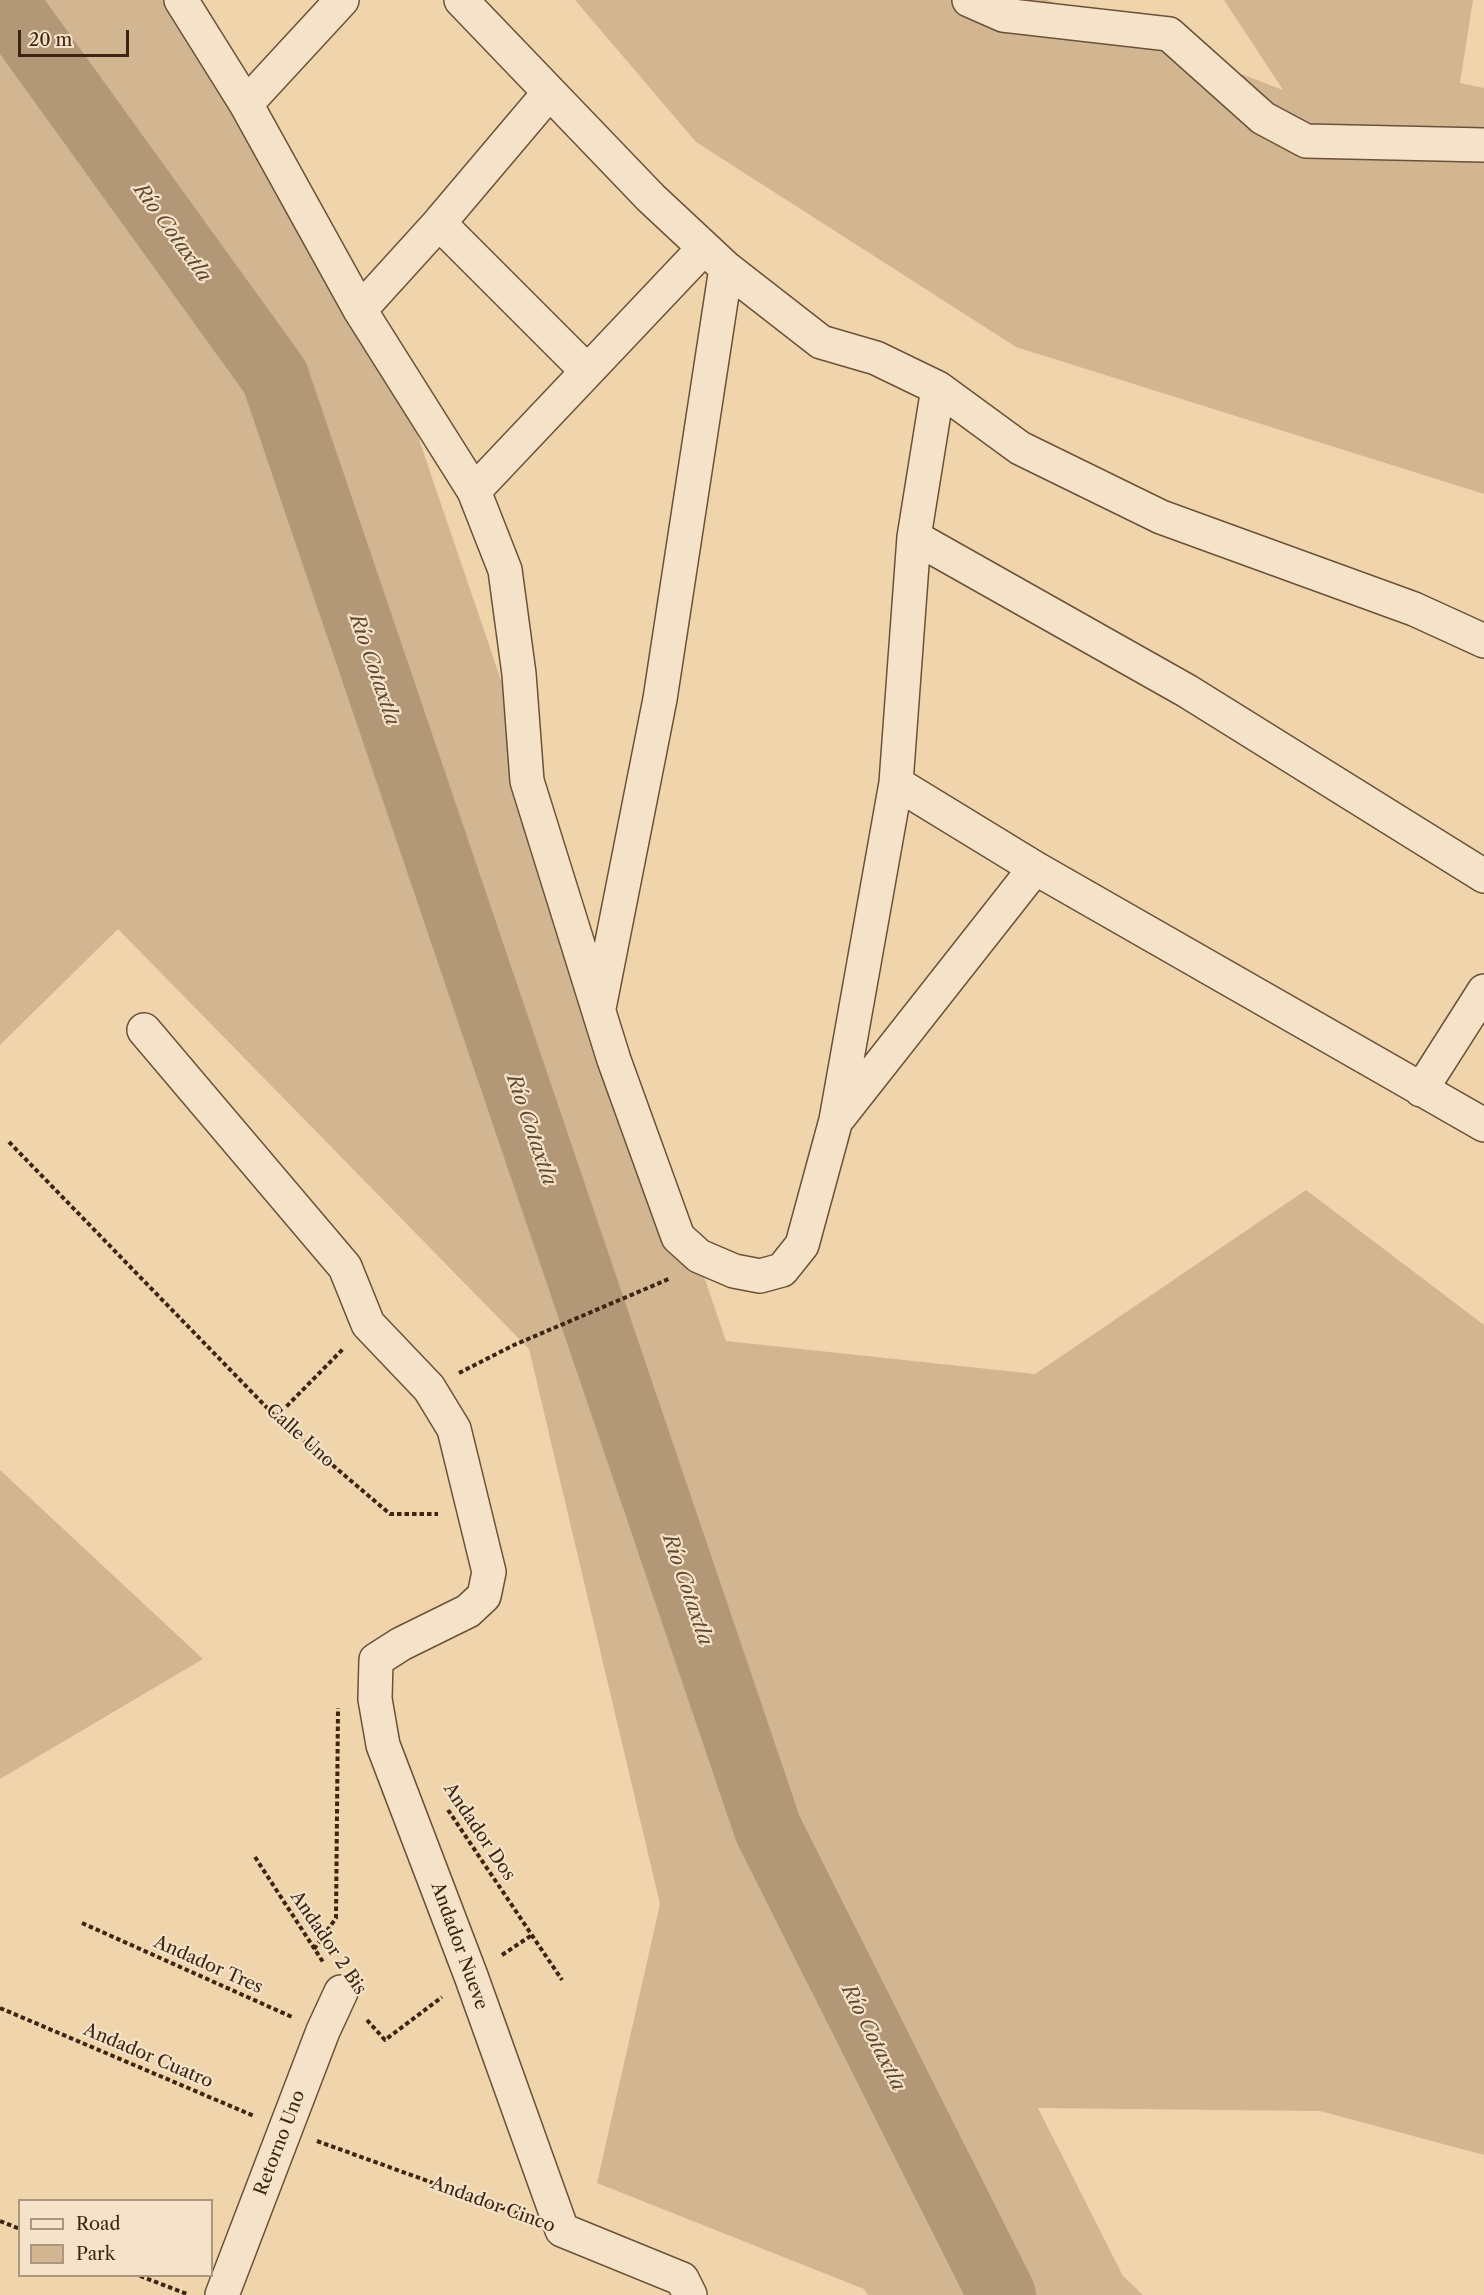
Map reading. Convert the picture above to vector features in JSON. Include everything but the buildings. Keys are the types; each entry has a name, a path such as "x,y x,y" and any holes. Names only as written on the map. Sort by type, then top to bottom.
{"street":[{"path":"181,0 246,104 360,310 474,491 505,570 519,674 527,781 598,1012 678,1237 699,1256 734,1271 760,1276 782,1270 802,1245 836,1120 896,783 914,537 938,388"},
{"path":"246,104 342,0"},
{"path":"461,0 549,93 715,258 821,342 876,358 938,388 1020,448 1161,517 1414,609 1484,641"},
{"path":"969,0 1003,15 1169,33 1263,118 1306,141 1484,145"},
{"path":"360,310 439,223 549,93"},
{"path":"439,223 587,371"},
{"path":"474,491 587,371 715,258"},
{"path":"598,1012 660,699 715,258"},
{"path":"914,537 1187,691 1484,876"},
{"path":"896,783 1035,868 1484,1125"},
{"path":"836,1120 1035,868"},
{"path":"1421,1090 1484,991"},
{"path":"144,1030 345,1267 368,1324 429,1388 454,1429 474,1514"},
{"name":"Andador Nueve","path":"474,1514 489,1572 484,1596 468,1611 401,1644 376,1660 375,1699 383,1745 471,1976 562,2230"},
{"name":"Retorno Uno","path":"222,2295 323,2031 342,1992"},
{"name":"Andador Cinco","path":"562,2230 682,2279 690,2295"}],"path":[{"name":"Calle Uno","path":"9,1142 276,1417 390,1515 474,1514"},
{"path":"429,1388 514,1345 675,1276"},
{"path":"276,1417 368,1324"},
{"path":"314,1949 336,1918 336,1732 339,1697"},
{"name":"Andador Dos","path":"447,1807 562,1980"},
{"name":"Andador 2 Bis","path":"255,1857 342,1992 385,2040 471,1976 532,1935"},
{"name":"Andador Tres","path":"82,1923 323,2031"},
{"name":"Andador Cuatro","path":"0,2008 285,2129"},
{"name":"Andador Cinco","path":"285,2129 562,2230"},
{"path":"0,2221 18,2228"},
{"path":"143,2277 190,2295"}],"green space":[{"path":"0,0 195,0 394,366 726,1341 1035,1374 1306,1190 1484,1325 1484,2155 1320,2111 1038,2108 1123,2276 1143,2295 868,2295 864,2289 597,2183 660,1904 529,1349 118,929 0,1045"},
{"path":"575,0 1047,0 1283,90 1224,0 1473,0 1460,83 1484,88 1484,494 1016,347 696,142"},
{"path":"0,1470 203,1659 0,1779"}],"waterway":[{"name":"Río Cotaxtla","path":"3,0 275,377 768,1829 1002,2295"}]}
